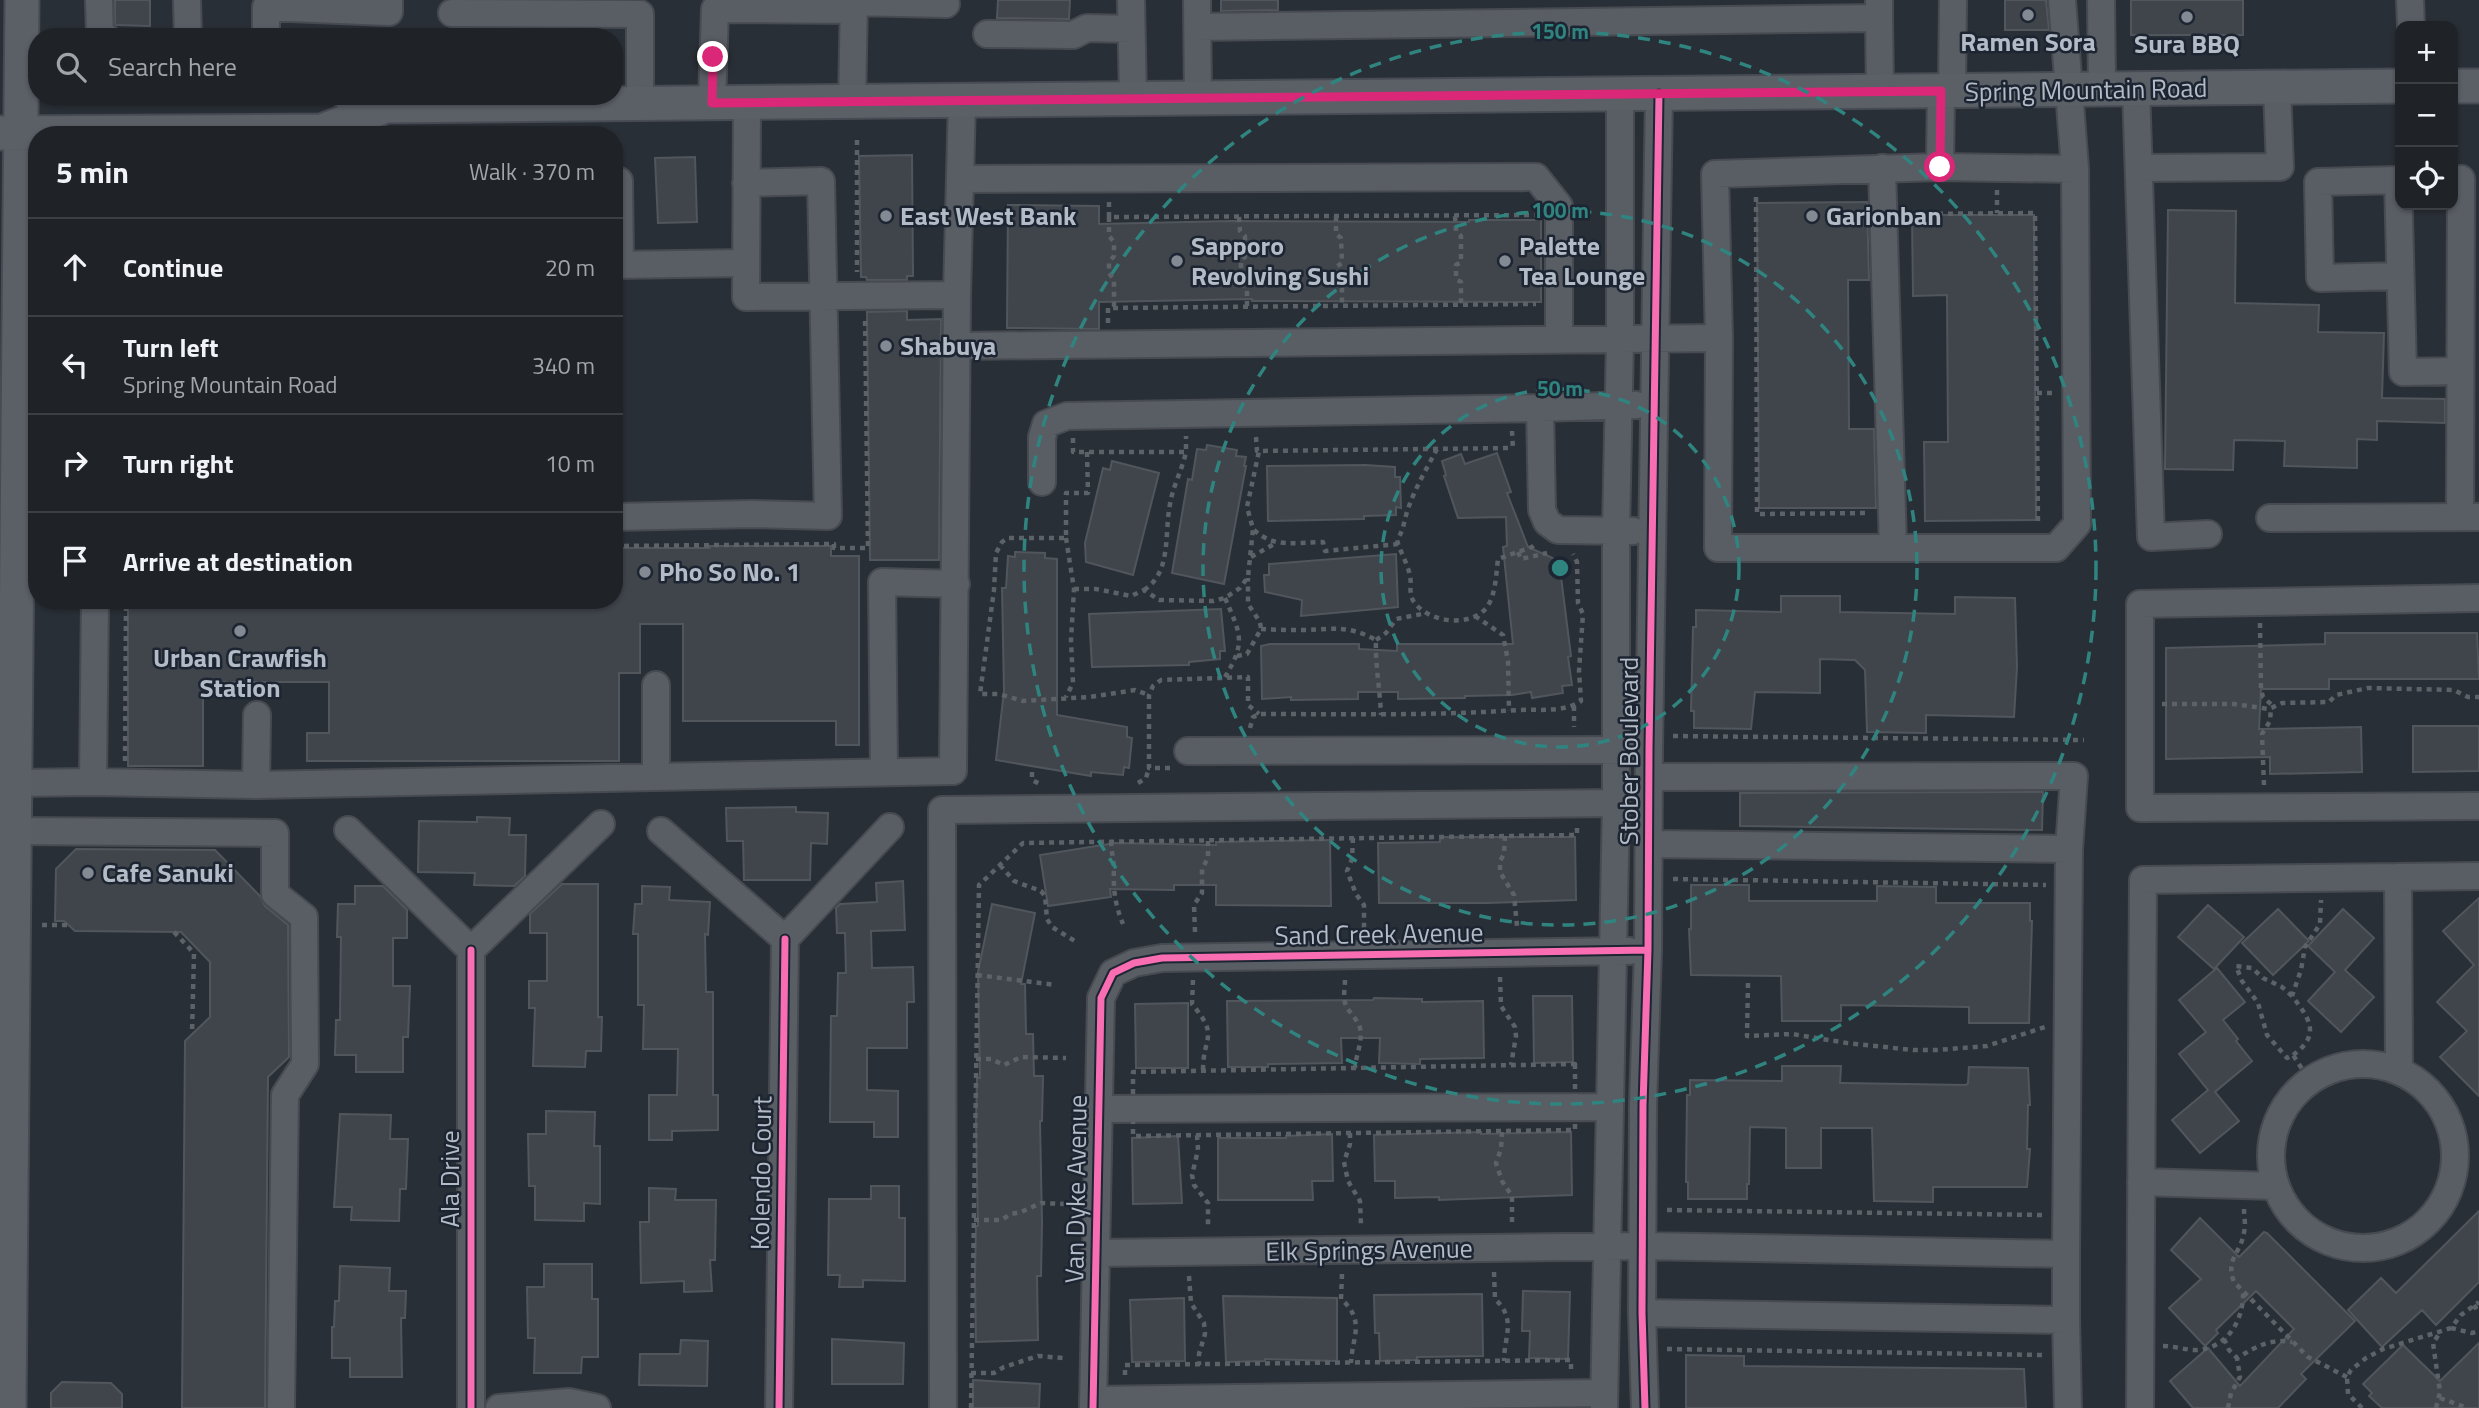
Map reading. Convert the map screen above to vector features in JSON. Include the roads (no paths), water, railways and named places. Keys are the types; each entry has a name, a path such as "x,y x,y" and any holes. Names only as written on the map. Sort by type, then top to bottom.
{"main road":[{"path":"9,1408 5,1250 7,962 14,831 7,783 27,570 28,232 10,133 19,89 22,0"},
{"name":"Spring Mountain Road","path":"623,104 2395,86"},
{"path":"2458,86 2479,86"},
{"name":"Spring Mountain Road","path":"335,126 386,106 399,105"},
{"name":"Spring Mountain Road","path":"10,133 28,133"}],"street":[{"path":"99,0 100,28"},
{"path":"187,0 188,28"},
{"path":"267,28 266,6 389,12 389,0"},
{"path":"1131,0 1133,99"},
{"path":"1197,0 1198,98"},
{"path":"1940,167 1953,0"},
{"path":"2062,0 2085,90"},
{"path":"2075,169 1940,167 1715,174 1719,338 1718,548 2056,548 2077,524 2075,169 2085,90 2101,0"},
{"path":"2410,0 2411,21"},
{"path":"852,102 854,4"},
{"path":"712,103 715,9 946,4"},
{"path":"1198,27 1536,11 1879,9 1880,91"},
{"path":"452,17 640,14 640,104"},
{"path":"987,34 1073,35 1087,28 1131,29"},
{"path":"2139,168 2280,167 2277,88"},
{"path":"2136,89 2151,537 2208,534"},
{"name":"Stober Boulevard","path":"1604,1401 1616,803 1620,94"},
{"name":"Stober Boulevard","path":"1645,1408 1642,1313 1643,1105 1648,950 1659,94"},
{"path":"7,783 93,774 256,785 953,771 957,296 962,100"},
{"path":"747,103 746,297 957,296"},
{"path":"1882,168 1893,548"},
{"path":"961,178 1536,177 1559,206 1559,340"},
{"path":"2270,518 2469,517 2460,371 2464,179"},
{"path":"2395,180 2318,182 2320,278 2400,276"},
{"path":"623,517 752,514 828,516 821,181 746,183"},
{"path":"2399,210 2403,372 2460,371"},
{"path":"623,265 745,263"},
{"path":"958,346 1719,338"},
{"path":"1042,482 1042,437 1046,424 1073,416 1655,404"},
{"path":"1540,408 1542,510 1546,522 1558,530 1652,532"},
{"path":"884,771 882,582 956,584"},
{"path":"2479,598 2140,604 2140,808 2479,806"},
{"path":"93,774 95,609"},
{"path":"656,685 656,776"},
{"path":"256,785 257,715"},
{"path":"1188,751 1649,749"},
{"path":"1649,777 2074,776 2070,849 2066,1254 2068,1408"},
{"path":"943,1408 942,810 1616,803"},
{"path":"348,830 471,950 601,824"},
{"path":"661,831 785,939 890,827"},
{"path":"14,831 275,833 275,894 304,917 305,1064 285,1095 281,1408"},
{"path":"1649,844 2070,849"},
{"path":"2140,1408 2143,880 2479,876"},
{"path":"2398,877 2399,1071"},
{"name":"Kolendo Court","path":"779,1408 785,939"},
{"name":"Ala Drive","path":"471,950 471,1408"},
{"name":"Sand Creek Avenue","path":"1113,973 1134,963 1162,958 1648,950"},
{"name":"Van Dyke Avenue","path":"1093,1404 1101,998 1113,973"},
{"path":"2348,1065 2383,1066 2399,1071 2415,1080 2434,1098 2448,1120 2454,1137 2454,1171 2449,1189 2429,1221 2398,1242 2370,1248 2342,1246 2307,1230 2294,1218 2275,1186 2271,1169 2273,1133 2288,1101 2310,1081 2330,1070 2348,1065"},
{"path":"1098,1109 1610,1107"},
{"path":"2141,1182 2275,1186"},
{"name":"Elk Springs Avenue","path":"1095,1253 1643,1246 2066,1254"},
{"path":"1642,1313 2066,1320"},
{"path":"1093,1404 1126,1399 1571,1394 1604,1401"},
{"path":"499,1408 569,1402 597,1408"}],"place":[{"name":"Ramen Sora","path":"2028,15"},
{"name":"Sura BBQ","path":"2187,17"},
{"name":"East West Bank","path":"886,216"},
{"name":"Garionban","path":"1812,216"},
{"name":"Sapporo Revolving Sushi","path":"1177,261"},
{"name":"Palette Tea Lounge","path":"1505,261"},
{"name":"Shabuya","path":"886,346"},
{"name":"Pho So No. 1","path":"645,572"},
{"name":"Urban Crawfish Station","path":"240,631"},
{"name":"Cafe Sanuki","path":"88,873"}]}
